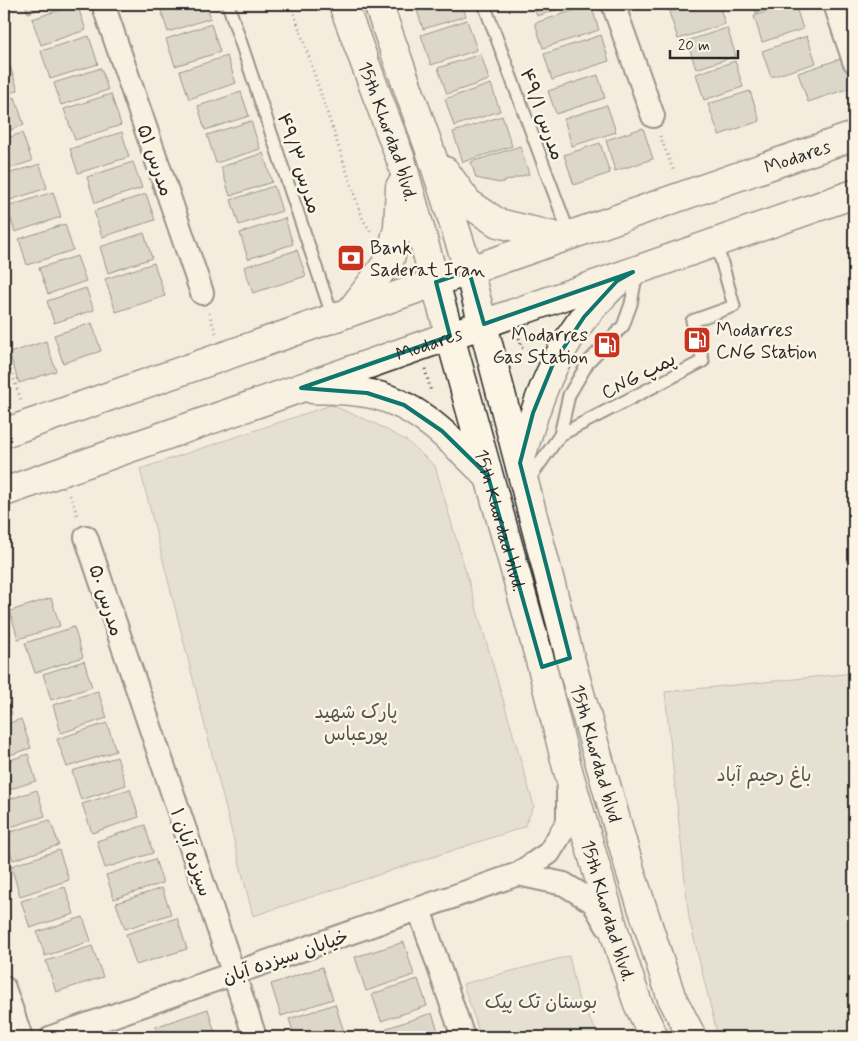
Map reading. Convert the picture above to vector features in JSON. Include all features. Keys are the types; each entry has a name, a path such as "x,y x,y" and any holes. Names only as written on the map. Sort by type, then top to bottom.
{"main road":[{"name":"15th Khordad blvd.","path":"344,4 400,160 436,282 542,667 567,767 618,944 638,1004 654,1037"},
{"name":"15th Khordad blvd.","path":"378,4 430,150 469,271 523,473"},
{"name":"Modares","path":"4,433 854,136"},
{"path":"430,150 468,202 498,223 566,237"},
{"path":"342,315 390,259 398,228 400,160"},
{"name":"Modares","path":"4,492 854,194"},
{"path":"523,473 533,412 553,364 584,317 617,281 635,271"},
{"path":"301,388 367,393 404,405 442,432 488,476"},
{"name":"15th Khordad blvd","path":"523,473 570,658 631,873 671,996 692,1037"},
{"path":"542,667 570,658"}],"street":[{"name":"مدرس ۵۱","path":"103,4 202,293"},
{"path":"613,4 653,116"},
{"path":"834,4 854,61"},
{"name":"مدرس ۵۰","path":"86,537 150,729"},
{"name":"سیزده آبان ۱","path":"150,729 255,1037"},
{"name":"خیابان سیزده آبان","path":"52,1037 518,874 549,853 568,822 567,767"},
{"path":"518,874 564,884 593,902 618,944"},
{"path":"420,909 463,1037"},
{"path":"4,988 21,1037"}],"lane":[{"name":"مدرس ۴۹/۳","path":"228,4 342,315"},
{"name":"مدرس ۴۹/۱","path":"484,4 566,237"},
{"name":"CNG پمپ","path":"560,436 703,361 692,321 734,306 716,242"},
{"path":"523,473 560,436 569,395 589,361 623,326 631,304 635,271"}],"path":[{"path":"291,4 363,220 390,259"},
{"path":"653,116 683,196"},
{"path":"202,293 224,357"},
{"path":"4,351 29,424"},
{"path":"62,472 86,537"}],"highlighted area":[{"path":"469,271 484,324 633,272 617,281 584,317 553,364 533,413 520,463 570,658 542,667 488,476 442,431 404,405 367,393 301,388 450,336 436,282"}],"green space":[{"name":"پارک شهید پورعباس","path":"331,405 374,423 407,441 435,466 534,806 524,827 253,916 140,469"},
{"name":"باغ رحیم آباد","path":"854,673 854,1037 718,1037 689,918 665,692"},
{"name":"بوستان تک پیک","path":"569,956 579,1001 600,1037 481,1037 463,984"}],"building":[{"path":"25,4 56,4 28,13"},
{"path":"77,4 86,30 41,45 32,19"},
{"path":"152,4 169,4 154,9"},
{"path":"185,4 206,4 211,18 168,32 161,11"},
{"path":"415,4 462,4 466,16 423,29"},
{"path":"533,4 574,4 537,16"},
{"path":"693,4 719,4 725,24 678,39 669,12"},
{"path":"753,4 784,4 756,13"},
{"path":"795,4 803,29 762,42 754,16"},
{"path":"591,5 599,30 543,48 535,23"},
{"path":"467,20 477,50 431,65 421,35"},
{"path":"211,24 220,52 175,66 166,39"},
{"path":"727,28 736,56 696,69 687,41"},
{"path":"601,35 609,61 552,80 544,54"},
{"path":"89,36 98,64 50,79 41,51"},
{"path":"807,36 816,63 771,77 762,51"},
{"path":"481,54 489,80 447,94 438,68"},
{"path":"227,56 236,83 189,99 180,71"},
{"path":"843,58 853,87 808,102 798,73"},
{"path":"735,61 743,87 704,100 696,74"},
{"path":"9,63 18,90 4,95 4,65"},
{"path":"101,68 108,90 61,105 54,83"},
{"path":"598,75 605,98 556,114 548,91"},
{"path":"491,84 500,111 454,126 445,99"},
{"path":"750,91 760,121 719,135 708,104"},
{"path":"241,92 249,116 205,130 198,106"},
{"path":"111,94 121,125 75,140 64,109"},
{"path":"15,97 24,125 4,132 4,101"},
{"path":"607,105 616,132 572,146 564,119"},
{"path":"502,116 512,146 463,162 453,132"},
{"path":"251,121 260,149 216,163 207,135"},
{"path":"643,128 653,159 615,171 606,140"},
{"path":"122,132 129,157 78,173 70,149"},
{"path":"22,133 32,161 4,170 4,139"},
{"path":"600,143 610,173 574,185 564,155"},
{"path":"520,146 529,174 499,183 476,178 471,162"},
{"path":"263,153 272,182 230,196 221,167"},
{"path":"133,162 142,188 95,203 87,177"},
{"path":"40,164 47,188 4,202 4,175"},
{"path":"274,186 282,211 239,225 231,200"},
{"path":"53,192 61,217 15,232 7,207"},
{"path":"146,194 155,220 102,237 94,211"},
{"path":"285,218 293,244 248,259 240,233"},
{"path":"65,224 73,250 27,265 19,239"},
{"path":"144,233 152,258 108,273 100,247"},
{"path":"297,250 306,276 253,293 244,267"},
{"path":"77,256 86,281 48,294 39,268"},
{"path":"154,263 165,296 116,312 105,279"},
{"path":"86,288 94,310 54,323 47,301"},
{"path":"92,323 101,351 63,363 54,335"},
{"path":"46,341 56,371 19,383 9,353"},
{"path":"51,598 60,626 18,639 10,611"},
{"path":"74,627 83,657 35,673 25,643"},
{"path":"84,661 92,687 51,700 43,674"},
{"path":"4,689 12,714 4,717"},
{"path":"98,691 107,718 61,733 53,705"},
{"path":"21,719 31,748 4,757 4,725"},
{"path":"107,723 116,751 67,767 57,739"},
{"path":"28,754 36,781 4,791 4,762"},
{"path":"117,757 126,785 81,800 72,771"},
{"path":"130,789 139,817 92,833 82,804"},
{"path":"37,790 45,816 4,829 4,801"},
{"path":"50,820 59,845 13,860 4,834"},
{"path":"145,825 153,853 105,868 97,841"},
{"path":"59,850 69,880 20,896 11,866"},
{"path":"155,859 163,883 114,899 106,875"},
{"path":"65,887 74,914 30,928 21,901"},
{"path":"162,888 171,914 125,929 116,903"},
{"path":"83,917 91,941 45,956 37,932"},
{"path":"177,918 187,949 136,965 126,934"},
{"path":"404,942 414,975 366,991 355,957"},
{"path":"92,946 103,977 56,992 46,961"},
{"path":"322,967 333,999 281,1016 271,984"},
{"path":"418,979 427,1006 381,1021 372,994"},
{"path":"335,1004 345,1035 336,1037 295,1037 289,1019"},
{"path":"208,1009 216,1037 158,1037 155,1027"},
{"path":"432,1013 440,1037 390,1037 387,1028"}],"place":[{"name":"Bank Saderat Iran","path":"351,258"},
{"name":"Modarres CNG Station","path":"697,340"},
{"name":"Modarres Gas Station","path":"607,345"}]}
